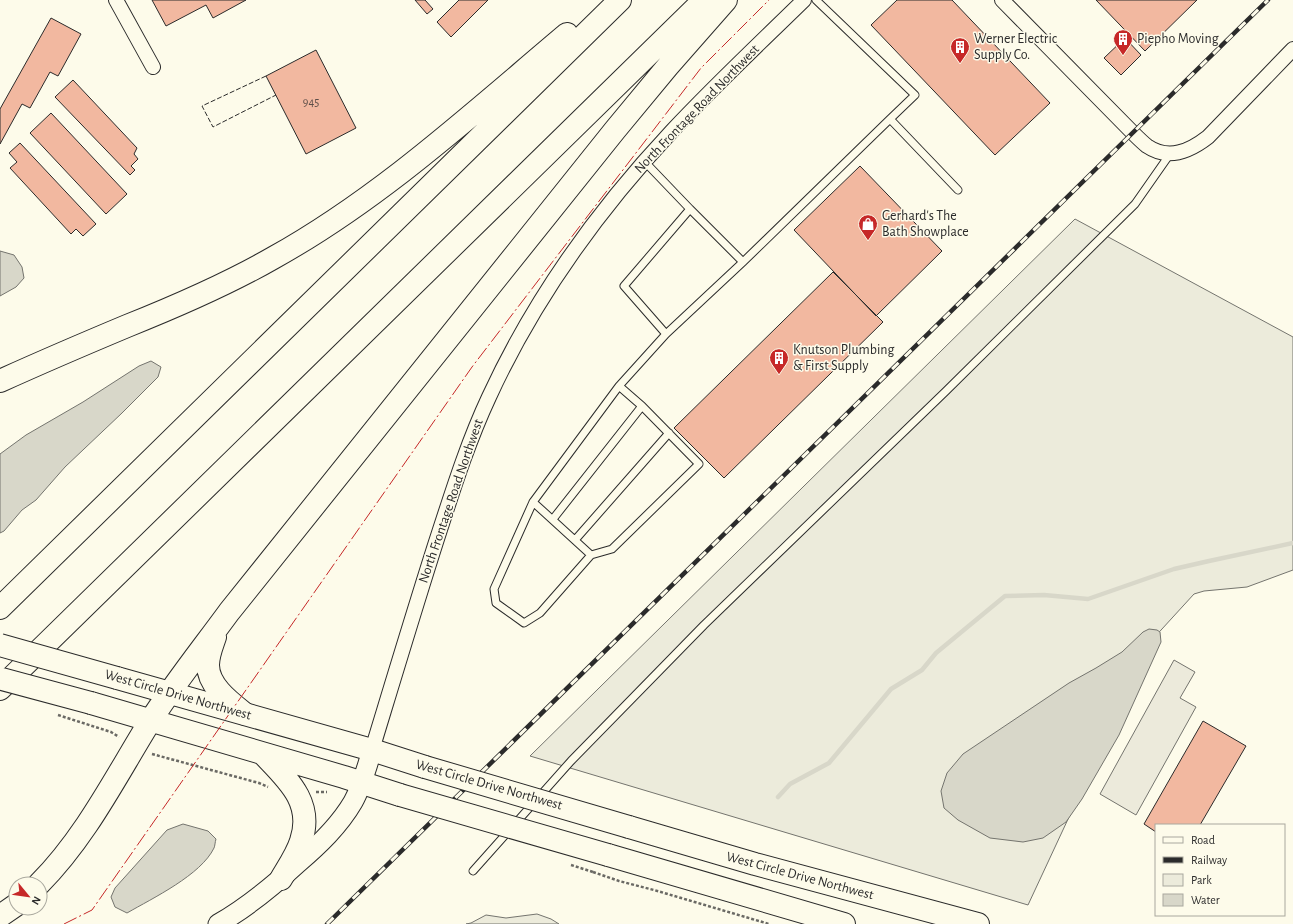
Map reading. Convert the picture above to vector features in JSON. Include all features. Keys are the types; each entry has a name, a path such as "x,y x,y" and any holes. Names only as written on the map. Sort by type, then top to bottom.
{"main road":[{"path":"0,381 204,294 249,272 302,241 348,212 396,176 608,0"},
{"path":"0,608 620,0"},
{"path":"0,689 704,0"},
{"path":"47,876 74,844 150,721 220,625 615,130 668,66 726,0"},
{"path":"220,625 209,654 209,673 220,692 245,714"},
{"name":"West Circle Drive Northwest","path":"0,645 372,750 755,864 978,924"},
{"path":"0,678 91,703 400,795 844,924"},
{"path":"261,753 290,783 303,806 305,819 301,842 281,879"}],"street":[{"path":"116,0 153,67"},
{"name":"North Frontage Road Northwest","path":"372,750 457,475 478,420 509,356 548,290 593,225 644,161 701,101 804,0"},
{"path":"1002,0 1132,133 1148,147 1170,154 1182,152 1196,146 1208,137 1293,48"},
{"path":"218,924 256,901 314,849 334,828 354,801 372,750"}],"lane":[{"path":"619,386 642,406 699,464 612,549 591,555 540,613 524,623 496,603 494,589 533,502 619,386 666,334 743,262 915,95 816,0"},
{"path":"890,119 958,190"},
{"path":"473,871 571,761 704,625 940,397 1135,204 1170,154"},
{"path":"644,161 743,262"},
{"path":"666,334 624,286 690,209"},
{"path":"553,519 642,406"},
{"path":"575,540 669,433"},
{"path":"533,502 591,555"}],"path":[{"path":"66,717 111,732 153,755 258,783 271,788"},
{"path":"593,872 619,881 769,924"}],"green space":[{"path":"1075,219 1293,337 1293,570 1247,587 1204,591 1194,594 1151,641 1028,905 530,756"},
{"path":"537,914 551,919 559,924 466,924 486,915 506,918"}],"shaded area":[{"path":"1174,660 1195,672 1180,698 1196,707 1136,815 1100,794"}],"water":[{"path":"0,251 14,255 22,267 24,278 16,287 0,296"},
{"path":"151,361 161,367 158,377 65,467 36,500 22,510 4,531 0,533 0,454 26,435 83,402 139,366"},
{"path":"1149,629 1160,632 1161,642 1119,735 1082,799 1066,822 1043,838 1023,842 990,838 958,820 944,808 941,791 947,773 963,754 1069,683 1122,652 1143,632"},
{"path":"183,824 208,831 216,839 214,848 208,858 188,876 175,885 127,913 115,907 111,897 115,888 167,830"}],"building":[{"path":"152,0 246,0 213,18 206,5 166,26"},
{"path":"415,0 425,0 433,9 427,14"},
{"path":"459,0 488,0 451,37 437,22"},
{"name":"Werner Electric Supply Co.","path":"897,0 952,0 1050,103 995,155 871,25"},
{"path":"1096,0 1197,0 1145,51"},
{"path":"51,18 81,34 58,76 50,72 30,108 22,104 0,144 0,109"},
{"name":"Piepho Moving","path":"1125,38 1141,55 1121,75 1104,58"},
{"path":"316,50 356,128 306,154 266,76"},
{"path":"73,80 137,148 134,154 138,159 131,166 135,170 130,175 55,97"},
{"path":"51,113 127,194 106,214 30,133"},
{"path":"20,143 96,224 83,236 76,229 71,234 10,168 17,162 9,153"},
{"name":"Gerhard's The Bath Showplace","path":"860,166 942,251 876,316 794,230"},
{"name":"Knutson Plumbing & First Supply","path":"833,272 883,322 724,478 674,428"},
{"path":"1203,721 1246,746 1201,824 1155,824 1155,831 1144,824"}],"waterway":[{"path":"778,797 790,784 829,763 891,689 922,670 936,653 1005,596 1044,595 1088,599 1174,569 1293,543"}],"railway":[{"path":"327,924 1268,0"}],"fence":[{"path":"266,76 202,106 213,127 276,95"}],"power":[{"path":"64,924 92,910 472,367 701,68 769,0"}],"place":[{"name":"Piepho Moving","path":"1123,56"},
{"name":"Werner Electric Supply Co.","path":"960,64"},
{"name":"Gerhard's The Bath Showplace","path":"868,241"},
{"name":"Knutson Plumbing & First Supply","path":"779,375"}]}
